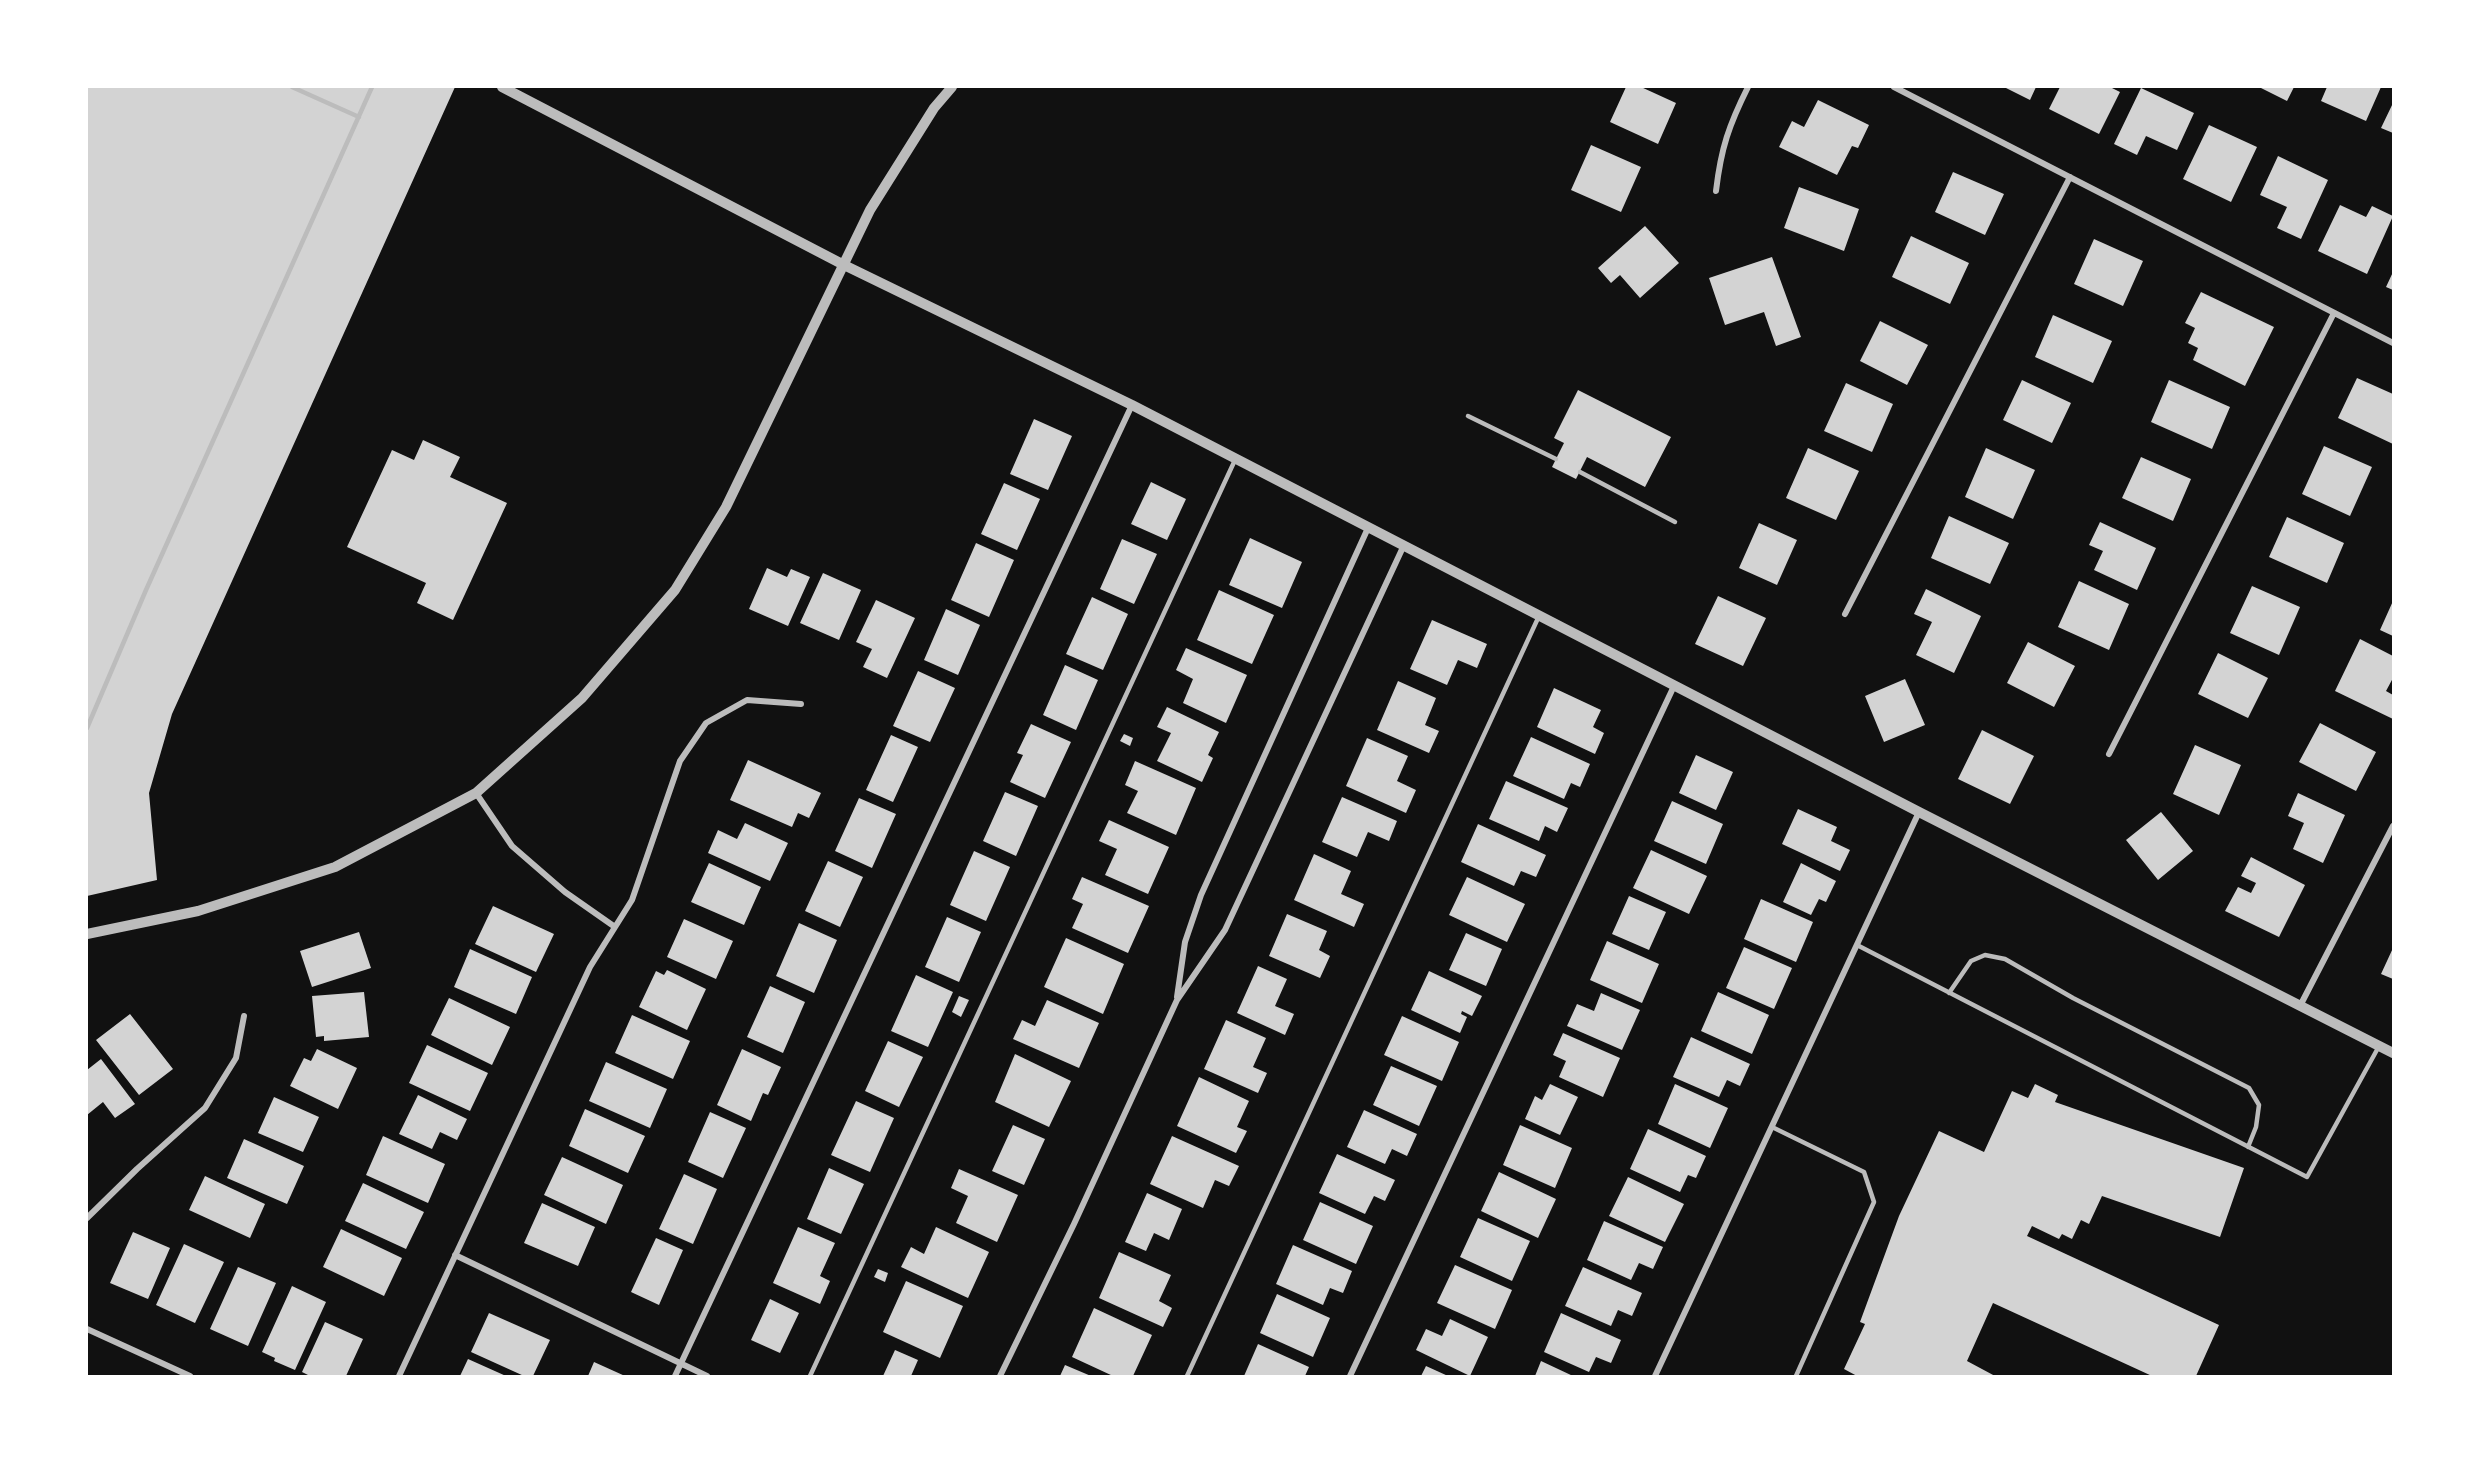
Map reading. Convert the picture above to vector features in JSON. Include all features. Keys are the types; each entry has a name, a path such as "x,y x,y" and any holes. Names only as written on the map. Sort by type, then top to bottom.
{"street":[{"path":"502,87 844,265 1132,405 1919,812 2393,1053"},
{"path":"87,934 198,911 335,867 476,793 582,698 675,590 726,507 870,210 934,108 952,87"},
{"path":"1716,191 1723,144 1748,87"},
{"path":"1894,87 2393,343"},
{"path":"1845,614 2070,177"},
{"path":"2109,754 2334,313"},
{"path":"675,1376 1132,405"},
{"path":"1177,1000 1185,942 1201,895 1368,528"},
{"path":"1000,1376 1074,1224 1177,1000 1225,930 1404,545"},
{"path":"1350,1376 1674,686"},
{"path":"399,1376 590,967 632,900 680,761 706,723 747,700 801,704"},
{"path":"476,793 512,846 565,892 615,927"},
{"path":"1655,1376 1919,812"},
{"path":"2300,1006 2393,826"},
{"path":"87,1218 137,1169 206,1108 236,1058 244,1016"},
{"path":"455,1255 706,1376"},
{"path":"87,1329 190,1376"}],"lane":[{"path":"292,87 359,117"},
{"path":"87,728 146,590 372,87"},
{"path":"1468,416 1556,459"},
{"path":"810,1376 1235,460"},
{"path":"1580,472 1675,522"},
{"path":"1187,1376 1539,616"},
{"path":"1857,945 2307,1177 2379,1046"},
{"path":"1949,993 1971,961 1985,954 2005,959 2073,998 2249,1088 2259,1105 2256,1127 2248,1147"},
{"path":"1772,1127 1864,1172 1874,1202 1796,1376"}],"building":[{"path":"87,87 455,87 172,714 149,793 157,880 87,896"},
{"path":"1626,87 1641,87 1676,103 1658,144 1610,122"},
{"path":"2004,87 2036,87 2030,100"},
{"path":"2060,87 2110,87 2120,92 2099,134 2049,109"},
{"path":"2259,87 2294,87 2287,101"},
{"path":"2327,87 2381,87 2366,121 2321,101"},
{"path":"2141,88 2194,113 2177,150 2146,136 2137,155 2114,144"},
{"path":"1818,100 1869,125 1858,148 1852,146 1837,175 1779,147 1792,121 1804,127"},
{"path":"2393,103 2393,133 2381,128"},
{"path":"2209,125 2257,147 2231,202 2183,179"},
{"path":"1591,145 1641,167 1621,212 1571,190"},
{"path":"2278,156 2328,180 2301,239 2277,228 2287,207 2260,195"},
{"path":"1953,172 2004,194 1985,235 1935,212"},
{"path":"1799,187 1859,209 1844,251 1784,228"},
{"path":"2340,205 2366,217 2372,206 2393,216 2367,274 2318,251"},
{"path":"1645,226 1679,263 1640,298 1620,275 1611,283 1598,268"},
{"path":"1911,236 1969,263 1950,304 1892,277"},
{"path":"2094,239 2143,261 2123,306 2074,284"},
{"path":"1772,257 1801,337 1776,346 1764,312 1725,325 1709,278"},
{"path":"2393,272 2393,290 2386,287"},
{"path":"2201,292 2274,327 2245,386 2193,360 2198,348 2188,343 2195,328 2185,323"},
{"path":"2053,315 2112,341 2093,383 2035,357"},
{"path":"1880,321 1928,345 1907,385 1860,361"},
{"path":"2357,378 2393,394 2393,444 2338,418"},
{"path":"2022,380 2071,403 2052,443 2003,420"},
{"path":"2169,380 2230,407 2212,449 2151,422"},
{"path":"1846,383 1893,404 1872,452 1824,431"},
{"path":"1578,390 1671,437 1645,487 1587,457 1576,479 1552,467 1564,443 1554,438"},
{"path":"1034,419 1072,436 1048,490 1010,474"},
{"path":"423,440 460,457 450,477 507,503 453,620 417,603 426,583 347,547 392,450 414,460"},
{"path":"2324,446 2372,467 2350,516 2302,494"},
{"path":"1808,448 1859,471 1836,520 1786,498"},
{"path":"1986,448 2035,470 2013,519 1965,497"},
{"path":"2141,457 2191,479 2173,521 2122,498"},
{"path":"1151,482 1186,499 1167,540 1131,524"},
{"path":"1004,483 1040,499 1017,550 981,534"},
{"path":"1949,516 2009,543 1990,584 1931,558"},
{"path":"2287,517 2344,543 2327,583 2269,557"},
{"path":"2100,522 2156,548 2137,590 2094,570 2103,551 2089,545"},
{"path":"1759,523 1797,540 1777,585 1739,568"},
{"path":"1250,538 1302,562 1282,608 1229,585"},
{"path":"1122,539 1157,554 1134,604 1100,589"},
{"path":"976,543 1014,560 989,617 951,600"},
{"path":"767,568 787,577 791,569 810,577 788,626 749,609"},
{"path":"823,573 861,590 839,640 800,623"},
{"path":"2079,581 2129,604 2109,650 2058,627"},
{"path":"2252,586 2300,607 2279,655 2230,633"},
{"path":"1926,589 1981,616 1954,673 1916,655 1932,622 1914,614"},
{"path":"1219,590 1274,615 1252,664 1197,640"},
{"path":"1718,596 1766,618 1743,666 1695,644"},
{"path":"1092,597 1128,614 1103,670 1066,654"},
{"path":"876,600 915,618 887,678 863,667 872,649 856,642"},
{"path":"2393,601 2393,636 2380,630"},
{"path":"946,609 980,625 958,675 924,660"},
{"path":"1432,620 1487,644 1477,668 1458,660 1447,685 1410,669"},
{"path":"2360,639 2393,656 2393,678 2386,691 2393,695 2393,719 2335,691"},
{"path":"2028,642 2075,666 2054,707 2007,683"},
{"path":"1186,648 1247,675 1226,723 1183,703 1193,679 1176,670"},
{"path":"2218,653 2268,678 2248,718 2198,694"},
{"path":"1065,665 1098,680 1076,730 1043,715"},
{"path":"918,671 955,688 930,742 893,726"},
{"path":"1905,679 1925,725 1884,742 1865,696"},
{"path":"1398,681 1436,698 1425,725 1439,731 1429,753 1377,730"},
{"path":"1554,688 1601,710 1593,727 1604,733 1595,754 1537,727"},
{"path":"1167,707 1219,732 1208,755 1213,758 1202,782 1157,761 1171,733 1157,727"},
{"path":"2320,723 2376,752 2356,791 2299,762"},
{"path":"1031,724 1071,742 1045,798 1010,782 1023,755 1017,753"},
{"path":"1982,730 2034,756 2010,804 1958,779"},
{"path":"1124,734 1133,738 1130,746 1120,741"},
{"path":"891,735 918,747 893,802 866,790"},
{"path":"1531,737 1590,764 1580,787 1571,783 1564,799 1513,776"},
{"path":"1367,738 1408,756 1397,781 1416,790 1406,813 1346,786"},
{"path":"2195,745 2241,765 2219,815 2173,794"},
{"path":"1696,755 1733,772 1716,810 1679,793"},
{"path":"748,760 821,793 809,818 798,813 792,827 730,800"},
{"path":"1135,761 1196,788 1176,835 1127,813 1138,791 1125,785"},
{"path":"1506,781 1568,808 1557,832 1545,826 1539,841 1489,819"},
{"path":"1005,792 1038,806 1016,856 983,841"},
{"path":"2298,793 2345,815 2323,863 2293,849 2304,823 2288,816"},
{"path":"1342,797 1397,821 1389,841 1368,832 1357,857 1322,842"},
{"path":"859,798 896,814 872,868 835,851"},
{"path":"1672,801 1723,824 1706,864 1654,841"},
{"path":"1798,809 1837,827 1831,841 1850,850 1840,871 1782,844"},
{"path":"2161,812 2193,851 2158,880 2126,840"},
{"path":"1109,820 1169,847 1148,894 1105,875 1117,849 1099,841"},
{"path":"745,823 788,843 770,881 708,853 718,830 737,839"},
{"path":"1478,824 1546,855 1536,877 1521,871 1514,886 1461,862"},
{"path":"1651,850 1707,876 1689,914 1633,888"},
{"path":"974,851 1010,867 986,921 950,905"},
{"path":"1314,854 1351,871 1341,894 1364,904 1354,927 1294,900"},
{"path":"2251,857 2305,885 2279,937 2225,911 2238,887 2251,893 2256,883 2241,876"},
{"path":"828,861 863,877 840,927 805,911"},
{"path":"709,863 761,887 744,925 691,902"},
{"path":"1801,863 1836,881 1826,902 1819,899 1811,915 1783,902"},
{"path":"1082,877 1149,906 1128,953 1072,928 1083,904 1072,899"},
{"path":"1467,877 1525,904 1507,942 1449,915"},
{"path":"1629,896 1666,912 1649,950 1612,934"},
{"path":"1761,899 1813,922 1796,962 1744,939"},
{"path":"493,906 554,934 536,972 475,944"},
{"path":"1287,914 1327,931 1319,950 1330,956 1320,978 1269,956"},
{"path":"947,917 981,932 959,982 925,967"},
{"path":"684,919 733,941 716,979 667,957"},
{"path":"799,923 837,940 814,993 776,976"},
{"path":"359,932 371,968 312,987 300,951"},
{"path":"1466,933 1502,949 1486,986 1449,970"},
{"path":"1066,938 1124,964 1103,1014 1044,987"},
{"path":"1607,941 1659,964 1642,1003 1590,980"},
{"path":"1744,947 1792,968 1774,1009 1726,988"},
{"path":"2393,948 2393,979 2381,974"},
{"path":"470,949 532,977 516,1014 454,987"},
{"path":"1258,966 1287,979 1275,1006 1294,1014 1285,1035 1237,1013"},
{"path":"667,970 706,989 687,1030 639,1007 656,971 664,975"},
{"path":"1429,971 1482,996 1472,1016 1462,1011 1461,1014 1467,1017 1460,1033 1411,1010"},
{"path":"916,975 953,992 928,1047 891,1031"},
{"path":"770,986 805,1002 783,1053 747,1037"},
{"path":"364,992 369,1037 324,1041 324,1036 316,1037 312,996"},
{"path":"1718,992 1769,1015 1752,1054 1701,1031"},
{"path":"1601,993 1640,1010 1622,1050 1567,1026 1577,1004 1594,1011"},
{"path":"959,996 969,1000 961,1017 952,1012"},
{"path":"449,998 510,1027 492,1065 431,1035"},
{"path":"1047,1000 1099,1023 1079,1068 1013,1039 1022,1020 1035,1026"},
{"path":"130,1014 173,1069 139,1095 96,1040"},
{"path":"632,1015 690,1041 673,1079 615,1053"},
{"path":"1402,1016 1459,1042 1442,1081 1384,1055"},
{"path":"1226,1020 1266,1038 1253,1067 1267,1073 1258,1093 1204,1069"},
{"path":"1563,1033 1620,1058 1603,1097 1559,1077 1566,1061 1553,1055"},
{"path":"1691,1037 1750,1064 1740,1086 1727,1080 1719,1097 1673,1077"},
{"path":"888,1041 923,1057 899,1107 865,1091"},
{"path":"427,1045 488,1073 470,1111 409,1083"},
{"path":"317,1049 357,1068 338,1109 290,1086 304,1058 311,1061"},
{"path":"742,1049 781,1067 768,1095 763,1093 751,1121 717,1105"},
{"path":"1015,1054 1071,1081 1049,1127 995,1102"},
{"path":"101,1059 135,1104 115,1118 103,1102 87,1115 87,1070"},
{"path":"606,1062 667,1089 650,1128 589,1101"},
{"path":"1391,1066 1437,1086 1419,1126 1373,1105"},
{"path":"1199,1077 1249,1101 1237,1127 1247,1131 1236,1153 1177,1126"},
{"path":"1550,1084 1578,1097 1560,1135 1525,1119 1535,1096 1542,1100"},
{"path":"1675,1084 1728,1108 1710,1148 1658,1124"},
{"path":"2035,1084 2058,1095 2055,1102 2244,1168 2220,1237 2102,1196 2089,1224 2081,1220 2072,1239 2062,1234 2059,1239 2032,1226 2027,1236 2219,1325 2196,1376 2152,1376 1993,1303 1967,1361 1995,1376 1857,1376 1844,1369 1865,1324 1860,1322 1899,1216 1939,1131 1984,1152 2012,1091 2028,1098"},
{"path":"418,1095 467,1119 457,1140 440,1132 432,1149 399,1134"},
{"path":"274,1097 319,1117 303,1152 258,1133"},
{"path":"856,1101 894,1118 870,1172 831,1155"},
{"path":"585,1109 645,1136 628,1173 569,1146"},
{"path":"1364,1110 1417,1134 1407,1156 1392,1149 1385,1164 1347,1147"},
{"path":"710,1112 746,1128 723,1178 688,1162"},
{"path":"1013,1125 1045,1139 1024,1185 992,1171"},
{"path":"1520,1125 1572,1148 1555,1188 1503,1165"},
{"path":"1648,1129 1706,1156 1696,1178 1688,1175 1680,1192 1630,1169"},
{"path":"383,1136 445,1164 428,1203 366,1175"},
{"path":"1172,1136 1239,1166 1229,1186 1215,1180 1203,1208 1150,1184"},
{"path":"244,1139 304,1166 287,1204 227,1178"},
{"path":"1337,1154 1395,1180 1385,1201 1374,1196 1365,1214 1319,1193"},
{"path":"562,1157 623,1185 606,1224 544,1195"},
{"path":"829,1168 864,1184 841,1234 807,1219"},
{"path":"959,1169 1018,1195 997,1242 956,1223 968,1196 951,1188"},
{"path":"1499,1172 1556,1199 1538,1238 1481,1211"},
{"path":"684,1174 717,1189 693,1244 659,1229"},
{"path":"205,1176 265,1204 250,1238 189,1210"},
{"path":"1628,1177 1684,1204 1665,1242 1609,1216"},
{"path":"363,1183 424,1212 406,1249 345,1221"},
{"path":"1147,1193 1182,1209 1169,1240 1154,1233 1146,1251 1125,1242"},
{"path":"1320,1202 1373,1226 1356,1264 1303,1240"},
{"path":"542,1203 595,1227 578,1266 524,1243"},
{"path":"1478,1218 1530,1241 1512,1281 1460,1257"},
{"path":"1604,1221 1663,1247 1653,1269 1639,1263 1631,1280 1587,1260"},
{"path":"798,1227 835,1243 820,1276 830,1281 820,1304 773,1283"},
{"path":"936,1227 989,1252 968,1298 901,1267 911,1247 924,1254"},
{"path":"341,1229 402,1258 384,1296 323,1267"},
{"path":"133,1232 170,1248 148,1299 110,1283"},
{"path":"656,1238 683,1250 659,1305 631,1292"},
{"path":"184,1244 224,1262 195,1323 156,1305"},
{"path":"1293,1245 1352,1271 1343,1293 1330,1288 1323,1305 1276,1284"},
{"path":"1119,1252 1171,1275 1159,1301 1172,1308 1163,1327 1099,1298"},
{"path":"1455,1265 1512,1290 1495,1329 1437,1303"},
{"path":"238,1267 276,1283 248,1346 210,1329"},
{"path":"1583,1267 1642,1293 1632,1316 1618,1310 1611,1326 1565,1306"},
{"path":"878,1269 888,1273 885,1282 874,1277"},
{"path":"906,1281 963,1306 940,1358 883,1332"},
{"path":"292,1286 326,1302 295,1370 274,1361 275,1358 262,1352"},
{"path":"1277,1294 1330,1318 1313,1357 1260,1333"},
{"path":"770,1299 799,1313 780,1353 751,1340"},
{"path":"1094,1308 1152,1335 1133,1376 1113,1376 1072,1357"},
{"path":"489,1313 550,1340 533,1376 524,1376 471,1352"},
{"path":"1561,1313 1621,1340 1611,1363 1596,1357 1589,1372 1544,1352"},
{"path":"1450,1319 1488,1337 1470,1376 1416,1350 1426,1329 1442,1336"},
{"path":"325,1322 363,1339 346,1376 310,1376 302,1372"},
{"path":"1258,1344 1309,1367 1305,1376 1244,1376"},
{"path":"895,1350 918,1360 911,1376 883,1376"},
{"path":"468,1359 506,1376 460,1376"},
{"path":"1541,1361 1573,1376 1535,1376"},
{"path":"594,1362 625,1376 588,1376"},
{"path":"1065,1365 1091,1376 1060,1376"},
{"path":"1426,1366 1448,1376 1421,1376"}]}
